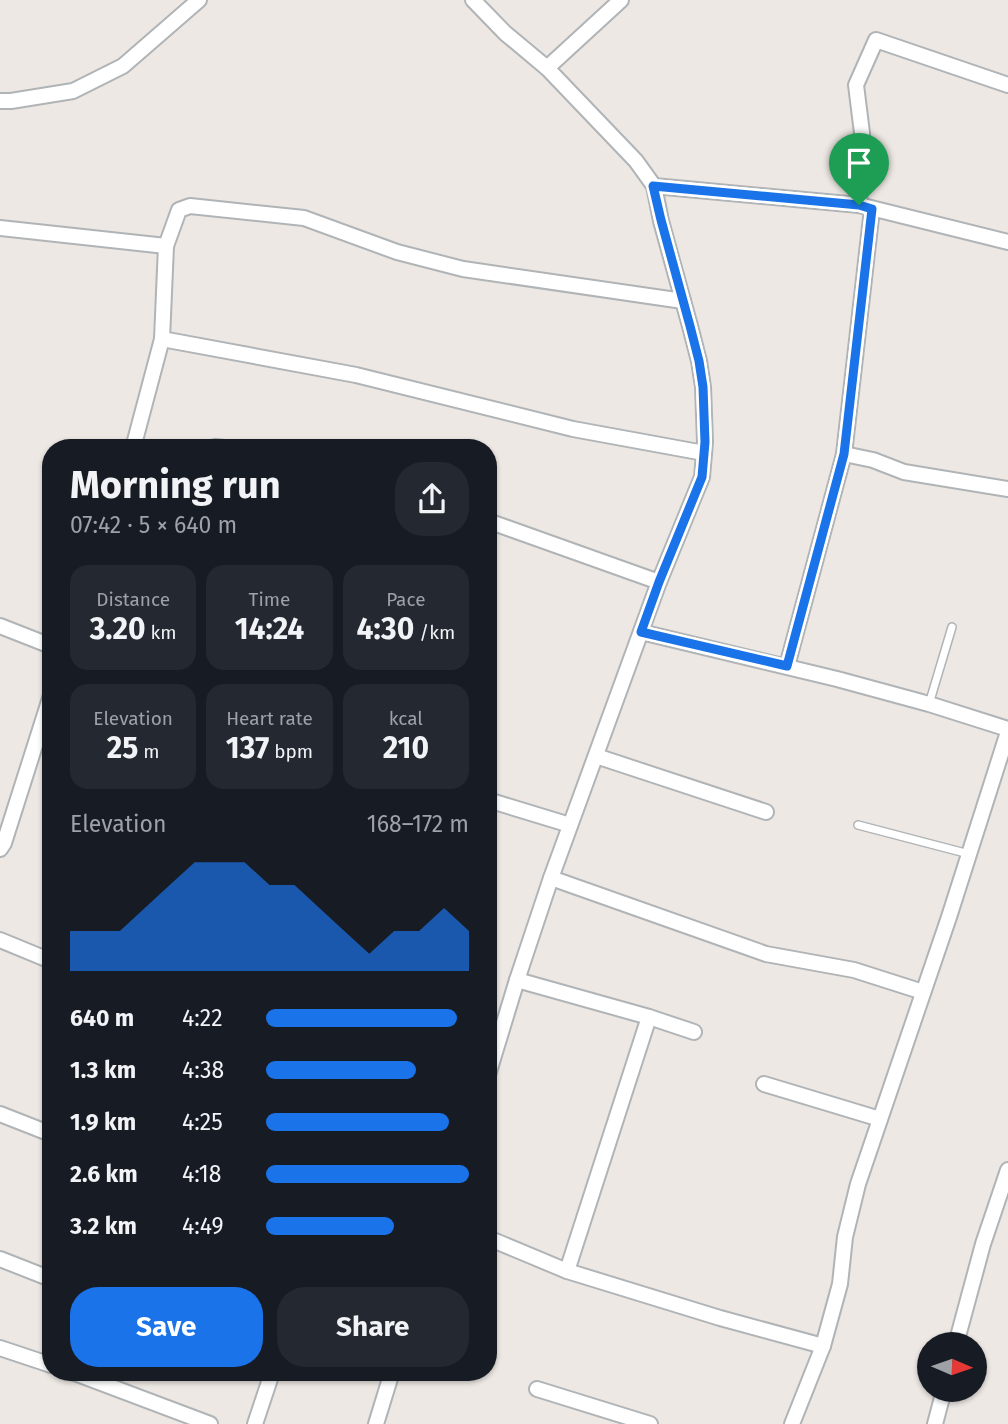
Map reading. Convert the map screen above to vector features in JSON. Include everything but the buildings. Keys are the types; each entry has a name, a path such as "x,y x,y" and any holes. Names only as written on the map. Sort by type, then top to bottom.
{"street":[{"path":"0,101 74,91 123,66 199,0"},
{"path":"473,0 505,33 547,68 636,161 653,186 696,349 703,387 705,442 702,477 659,582 570,825 497,1046"},
{"path":"547,68 621,0"},
{"path":"787,666 844,454 866,207 862,133 856,86 876,40 1008,85"},
{"path":"653,186 866,207 1008,242"},
{"path":"135,439 162,339 166,246 178,210 190,206 304,218 397,252 463,269 683,301"},
{"path":"0,228 166,246"},
{"path":"162,339 356,375 573,429 704,453"},
{"path":"844,454 873,460 904,472 1008,489"},
{"path":"497,524 659,582"},
{"path":"0,626 42,642"},
{"path":"641,632 787,666 929,704 1008,730 855,1197 845,1237 840,1284 823,1346 792,1424"},
{"path":"0,849 42,723"},
{"path":"596,756 766,812"},
{"path":"497,803 570,825"},
{"path":"551,878 766,954 854,970 923,992"},
{"path":"0,940 42,957"},
{"path":"517,980 694,1031"},
{"path":"567,1271 649,1017"},
{"path":"764,1084 880,1119"},
{"path":"0,1114 42,1130"},
{"path":"959,1332 983,1244 1008,1170"},
{"path":"497,1242 567,1271 823,1346"},
{"path":"0,1259 42,1275"},
{"path":"0,1348 42,1362"},
{"path":"96,1381 210,1424"},
{"path":"255,1424 269,1381"},
{"path":"376,1424 389,1381"},
{"path":"537,1389 650,1424"},
{"path":"935,1424 941,1402"}],"lane":[{"path":"929,704 952,627"},
{"path":"858,825 969,854"}],"route":[{"path":"653,186 859,205 872,209 844,454 787,666 641,632 702,477 705,442 699,361 653,186"}]}
